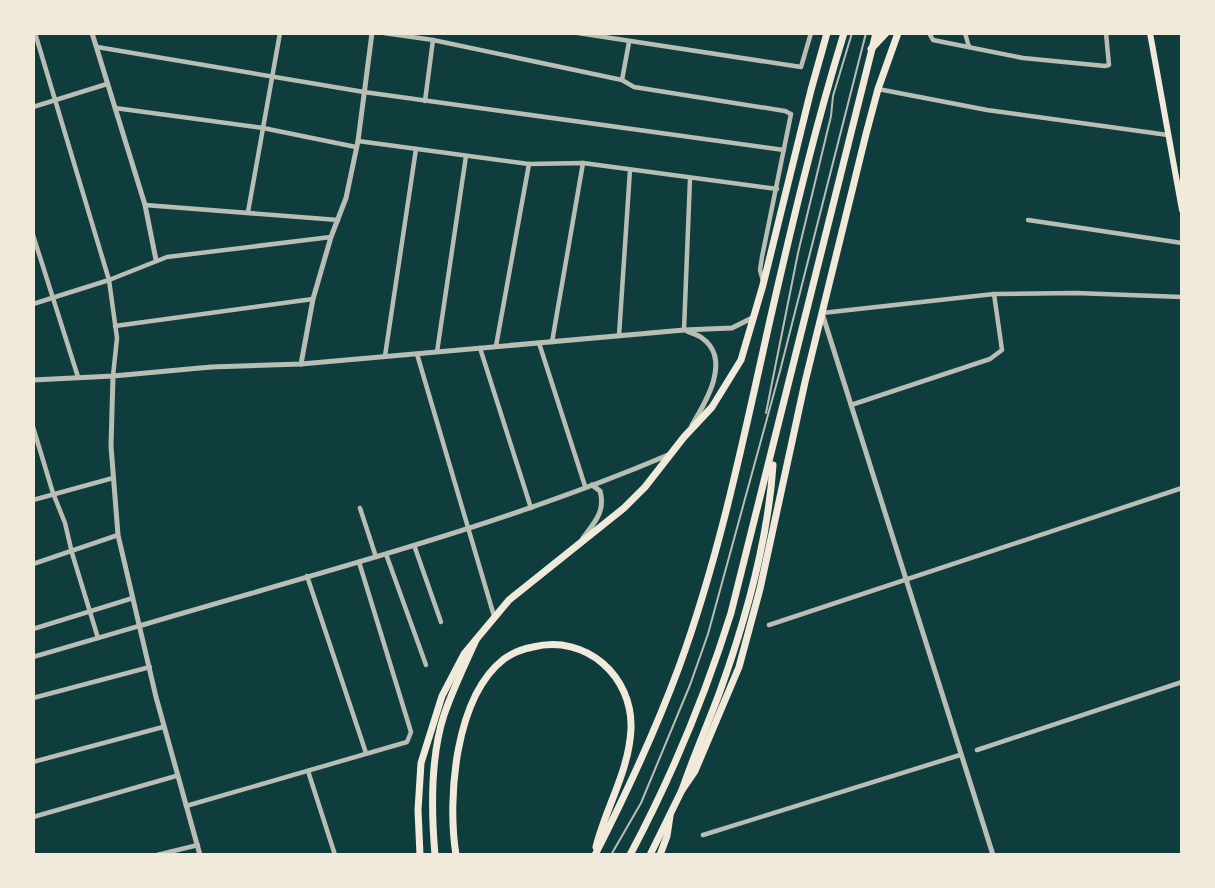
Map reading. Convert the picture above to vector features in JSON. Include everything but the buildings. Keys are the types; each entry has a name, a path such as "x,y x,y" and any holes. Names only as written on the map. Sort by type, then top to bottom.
{"main road":[{"path":"420,855 421,763 442,696 464,654 509,600 624,508 645,487 684,437 712,407 741,360 755,316 827,33"},
{"path":"594,855 633,780 680,666 702,597 732,488 819,118 844,33"},
{"path":"630,855 680,753 720,648 775,441 876,33"},
{"path":"870,50 886,33"},
{"path":"682,790 695,771 724,707 746,646 822,313 878,89 898,33"},
{"path":"1150,33 1182,210"},
{"path":"650,855 682,790 719,693 751,586 766,515 775,441"},
{"path":"435,855 433,816 436,756 443,718 476,640"},
{"path":"456,855 453,827 459,751 474,698 494,668 505,658 544,644 575,647 600,659 618,680 628,702 631,728 628,754 594,855"},
{"path":"660,855 670,816"}],"street":[{"path":"35,33 109,280 117,338 113,376 113,478 118,535 163,727 200,855"},
{"path":"92,33 145,205 156,260"},
{"path":"248,212 280,33"},
{"path":"301,364 313,299 331,237 346,198 357,144 372,33"},
{"path":"384,33 433,40 622,80 634,87 791,114 762,257 760,270 763,285"},
{"path":"578,33 801,67 811,33"},
{"path":"929,33 933,40 1023,58 1105,66 1109,65 1106,33"},
{"path":"965,33 969,47"},
{"path":"425,101 433,40"},
{"path":"622,80 629,42"},
{"path":"96,47 364,92 784,150"},
{"path":"33,107 107,84"},
{"path":"878,89 986,110 1168,135"},
{"path":"115,108 357,144 529,164 583,163 777,189"},
{"path":"385,356 416,149"},
{"path":"437,352 466,156"},
{"path":"552,342 583,163"},
{"path":"496,346 529,164"},
{"path":"619,336 630,170"},
{"path":"684,330 690,179"},
{"path":"145,205 338,220"},
{"path":"1028,220 1182,243"},
{"path":"33,235 78,377"},
{"path":"33,304 109,280 167,257 331,237"},
{"path":"993,855 822,313 994,294 1076,293 1182,297"},
{"path":"851,405 990,359 1002,350 994,294"},
{"path":"116,326 313,299"},
{"path":"33,380 211,367 301,364 732,328 755,316"},
{"path":"684,330 703,338 716,364 711,389 684,437"},
{"path":"539,343 587,486"},
{"path":"480,348 531,508"},
{"path":"417,354 494,616"},
{"path":"33,427 65,523 98,638"},
{"path":"33,657 386,554 531,508 671,454"},
{"path":"33,500 113,478"},
{"path":"580,542 599,517 601,509 600,491 596,486 587,486"},
{"path":"769,625 1182,488"},
{"path":"360,508 376,556"},
{"path":"33,564 72,553 118,535"},
{"path":"414,545 440,622"},
{"path":"386,554 426,665"},
{"path":"186,806 407,741 411,732 359,562"},
{"path":"307,576 366,753"},
{"path":"33,629 133,598"},
{"path":"33,698 150,667"},
{"path":"977,750 1182,682"},
{"path":"33,762 163,727"},
{"path":"703,835 960,755"},
{"path":"308,771 335,855"},
{"path":"33,817 176,776"},
{"path":"157,855 198,845"}],"lane":[{"path":"765,421 798,253 834,96 852,33"},
{"path":"611,855 641,803 690,685 727,569 866,33"}]}
